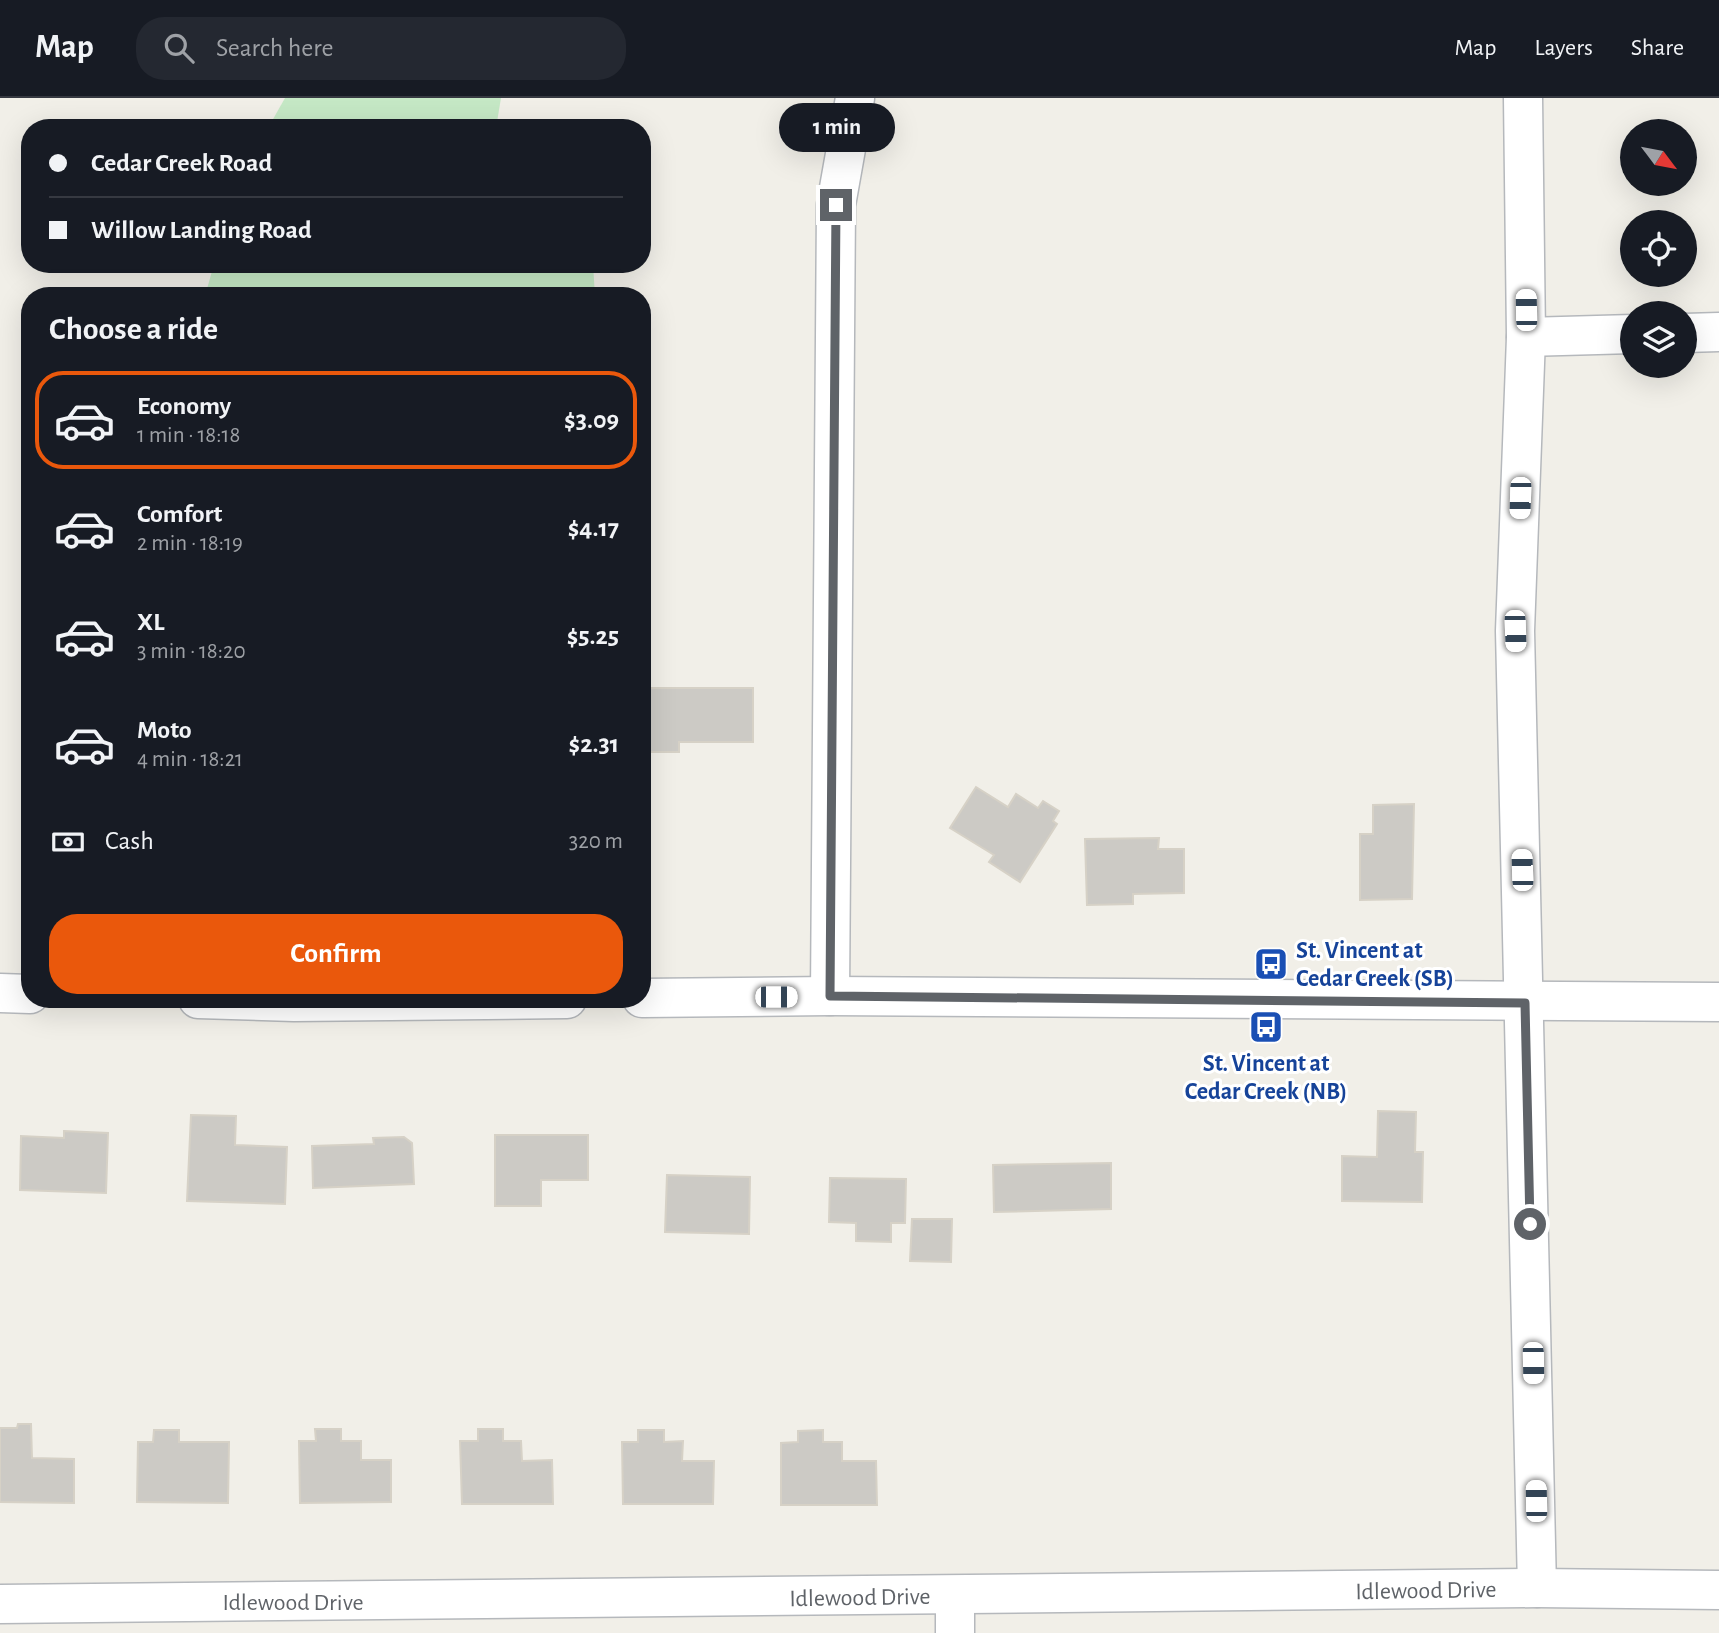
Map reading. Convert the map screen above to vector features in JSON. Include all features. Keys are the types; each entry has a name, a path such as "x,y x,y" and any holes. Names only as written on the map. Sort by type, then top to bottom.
{"street":[{"path":"830,996 836,205 855,98"},
{"path":"1523,98 1527,337 1515,631 1537,1588"},
{"path":"1697,332 1719,332"},
{"path":"1527,337 1620,334"},
{"path":"0,993 21,994"},
{"path":"651,998 830,996 1525,1003 1719,1002"},
{"name":"Idlewood Drive","path":"0,1604 349,1618 955,1615 1537,1588 1719,1590"}],"green space":[{"path":"285,98 501,98 498,119 273,119"},
{"path":"211,273 594,273 594,287 208,287"}],"building":[{"path":"651,688 753,688 753,742 679,742 679,752 651,752"},
{"path":"976,787 1008,807 1016,794 1038,808 1043,801 1059,811 1053,821 1057,824 1020,882 989,862 994,855 950,828"},
{"path":"1414,804 1412,899 1360,900 1360,834 1373,834 1373,805"},
{"path":"1159,838 1158,849 1184,849 1184,893 1133,894 1133,904 1087,905 1085,839"},
{"path":"1378,1111 1416,1112 1415,1152 1423,1152 1422,1202 1342,1201 1342,1156 1377,1157"},
{"path":"191,1115 236,1116 235,1145 287,1147 285,1204 187,1201"},
{"path":"64,1131 108,1133 106,1193 20,1190 21,1136 64,1138"},
{"path":"495,1135 588,1135 588,1180 541,1180 541,1206 495,1206"},
{"path":"404,1137 412,1143 414,1184 313,1188 312,1146 374,1144 373,1138"},
{"path":"1111,1163 1111,1209 994,1212 993,1165"},
{"path":"667,1175 750,1177 749,1234 665,1232"},
{"path":"830,1178 906,1179 905,1223 891,1223 891,1242 856,1241 856,1223 829,1222"},
{"path":"912,1219 952,1219 951,1262 910,1261"},
{"path":"18,1424 31,1424 32,1458 74,1459 74,1503 0,1502 0,1428 17,1428"},
{"path":"315,1429 341,1429 341,1441 361,1441 361,1460 391,1460 391,1502 300,1503 299,1441 316,1441"},
{"path":"478,1429 503,1429 503,1441 521,1441 522,1461 552,1460 553,1504 462,1504 460,1441 478,1441"},
{"path":"154,1430 179,1430 179,1442 229,1442 228,1503 137,1502 138,1442 153,1442"},
{"path":"638,1430 664,1430 664,1442 683,1441 682,1461 714,1461 713,1504 623,1504 622,1442 638,1442"},
{"path":"823,1430 823,1442 842,1442 842,1461 876,1461 877,1505 781,1505 781,1443 798,1442 798,1431"}],"place":[{"name":"St. Vincent at Cedar Creek (SB)","path":"1271,964"},
{"name":"St. Vincent at Cedar Creek (NB)","path":"1266,1027"}],"route":[{"path":"836,205 830,996 1525,1003 1530,1224"}]}
